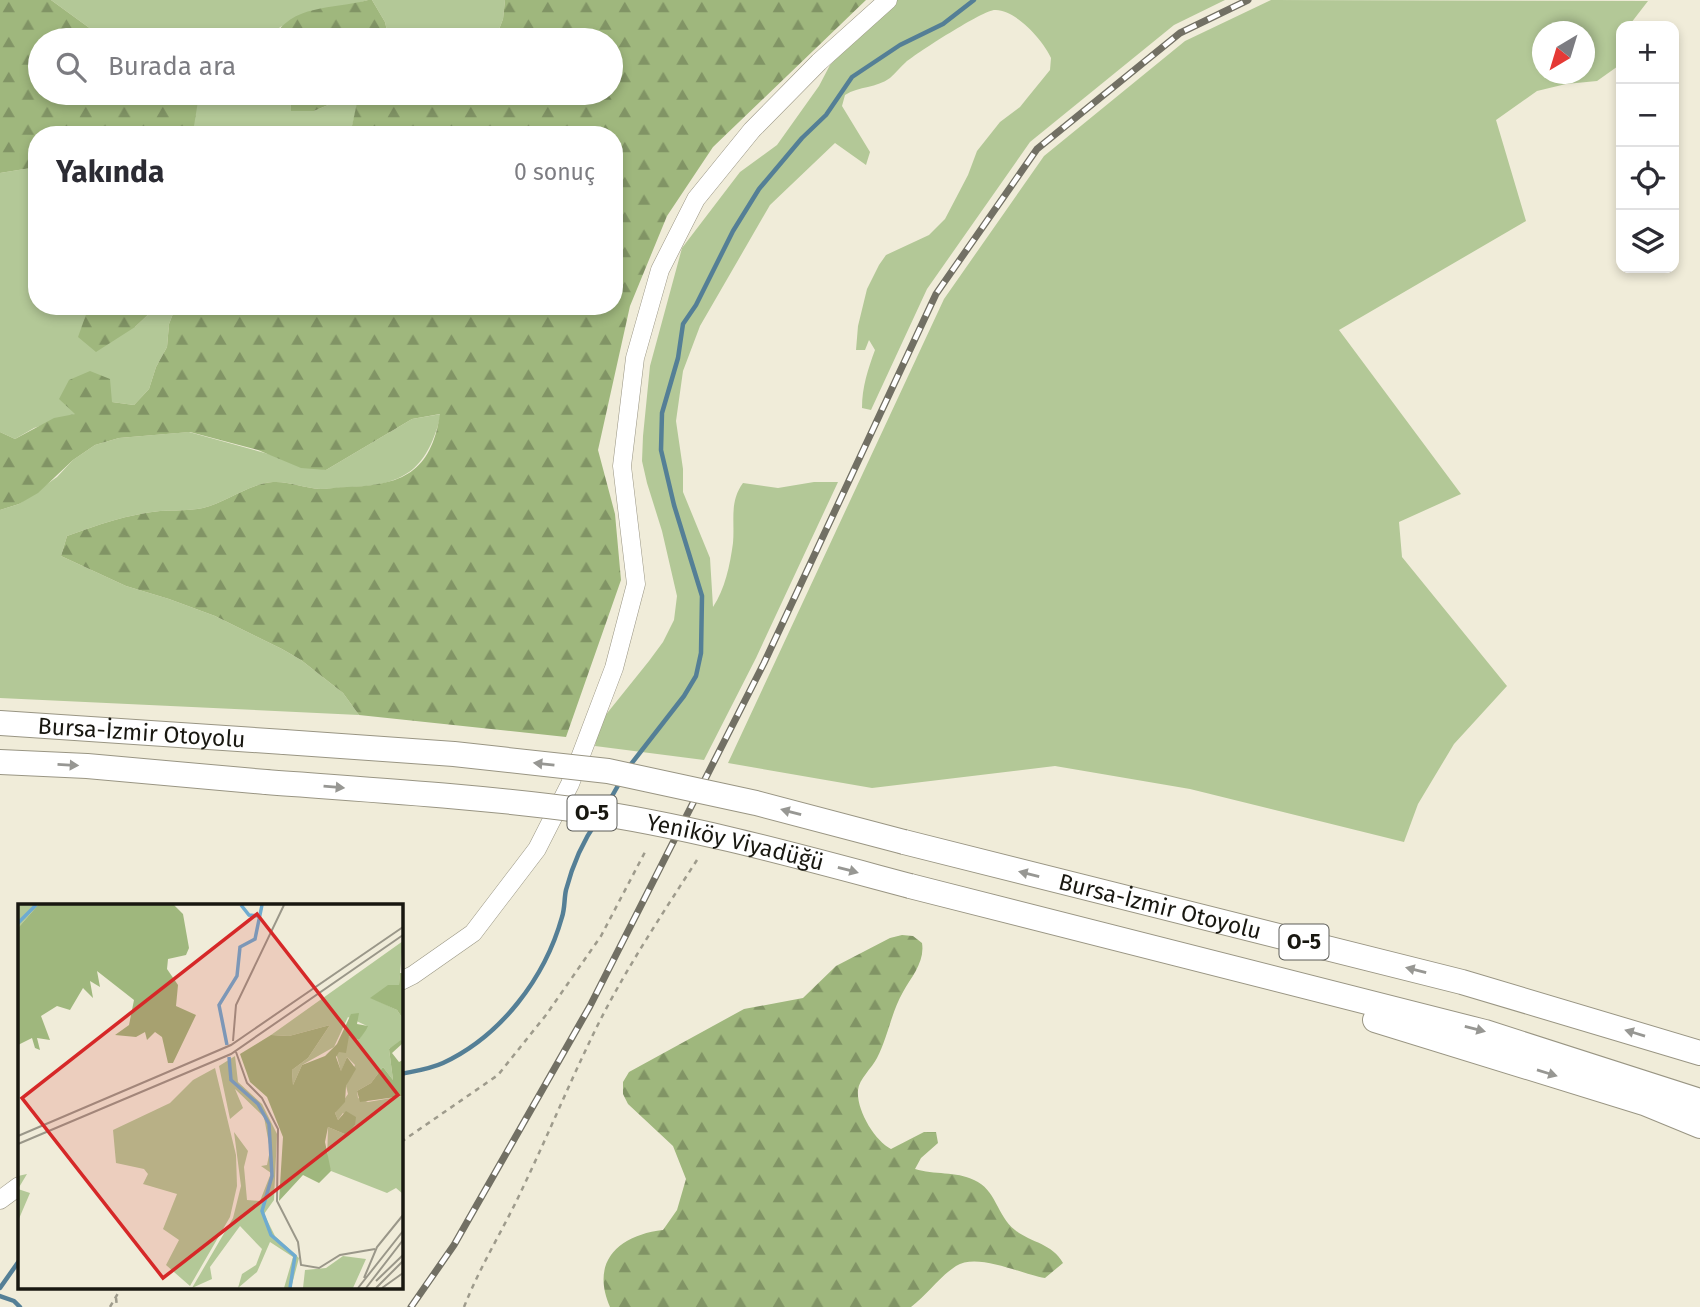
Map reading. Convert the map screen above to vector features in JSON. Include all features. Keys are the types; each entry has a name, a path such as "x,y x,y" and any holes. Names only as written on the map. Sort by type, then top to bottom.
{"highway":[{"name":"Bursa-İzmir Otoyolu","path":"0,723 284,743"},
{"name":"Yeniköy Viyadüğü","path":"284,743 454,754 608,771 756,803 904,842"},
{"name":"Bursa-İzmir Otoyolu","path":"0,762 87,766 266,782"},
{"name":"Yeniköy Viyadüğü","path":"266,782 438,795 580,810 749,843 911,886"},
{"name":"Bursa-İzmir Otoyolu","path":"904,842 1462,982 1700,1053"},
{"name":"Bursa-İzmir Otoyolu","path":"911,886 1485,1032 1700,1101"},
{"path":"1107,937 1644,1103 1700,1126"}],"street":[{"path":"402,981 473,933 537,849 570,784 614,668 636,584 622,466 635,358 660,270 696,199 752,130 818,62 888,0"},
{"path":"0,1200 18,1187"}],"path":[{"path":"402,1141 498,1075 546,1015 600,936 645,852"},
{"path":"464,1307 557,1115 589,1041 649,934 697,860"},
{"path":"110,1307 119,1290"},
{"path":"115,1295 117,1307"}],"green space":[{"path":"0,0 51,0 90,28 28,28 28,105 197,105 194,126 28,126 28,168 0,173"},
{"path":"51,0 368,0 279,28 90,28"},
{"path":"372,0 505,0 500,28 386,28"},
{"path":"372,0 386,28 280,28 302,14"},
{"path":"505,0 866,0 713,147 667,216 630,306 598,450 615,514 621,580 566,737 359,715 343,693 301,660 282,649 215,616 126,586 61,556 67,536 78,532 137,515 203,508 264,483 279,482 323,489 366,486 398,479 411,472 429,450 440,414 412,419 326,470 301,468 258,450 190,432 119,438 95,445 73,460 38,493 19,504 0,510 0,432 15,439 54,418 75,414 59,399 69,380 90,371 110,379 112,402 134,405 149,389 156,367 167,347 172,315 623,315 623,126 352,126 356,105 623,105 623,28 500,28"},
{"path":"893,0 1225,0 1174,25 1030,142 927,289 871,410 862,408 862,400 875,350 869,340 865,350 856,350 858,326 867,289 879,265 886,255 929,235 945,219 977,151 1000,122 1020,107 1050,70 1051,58 1042,43 1020,20 995,10 936,42 906,62 885,81 845,95 842,106 870,152 866,165 835,143 770,205 700,326 683,371 676,421 683,469 683,492 710,558 713,607 729,568 734,505 743,483 778,488 814,482 838,482 756,658 704,760 595,746 600,722 663,642 674,620 677,596 642,461 650,366 682,248 740,172 777,145 819,86 830,65"},
{"path":"1271,0 1648,1 1633,21 1616,21 1616,68 1597,81 1595,21 1532,21 1532,84 1566,84 1537,91 1496,120 1526,221 1339,330 1461,494 1399,522 1402,557 1507,686 1454,744 1418,804 1404,842 1190,789 1055,766 872,788 728,763 944,299 1044,156 1185,41"},
{"path":"190,105 291,105 291,110 314,111 328,105 357,105 352,126 194,126"},
{"path":"291,105 328,105 314,111 291,111"},
{"path":"28,168 28,315 103,315 135,327 148,315 172,315 167,347 156,367 149,389 134,405 112,402 34,428 15,439 0,432 0,173"},
{"path":"86,315 148,315 135,327 96,352 78,337"},
{"path":"441,414 436,432 422,460 401,477 371,485 320,489 285,483 264,483 203,508 137,515 78,532 67,536 61,556 126,586 215,616 282,649 301,660 343,693 359,715 0,698 0,510 19,504 95,445 119,438 189,432 326,470 412,419"},
{"path":"913,936 922,943 922,956 899,1000 877,1058 859,1086 858,1098 863,1115 879,1139 891,1149 924,1132 936,1132 938,1143 921,1158 915,1169 960,1175 981,1184 1015,1230 1053,1251 1063,1263 1045,1278 999,1265 965,1262 950,1270 911,1307 610,1307 604,1276 612,1253 633,1238 663,1230 677,1210 686,1179 673,1146 628,1104 623,1094 623,1082 629,1072 744,1009 803,998 836,966 890,938"}],"waterway":[{"path":"628,768 684,696 696,676 701,653 702,596 674,505 661,450 662,413 678,358 683,324 759,189 802,138 826,115 852,77 900,45 943,24 974,0"},
{"path":"607,805 620,782"},
{"path":"402,1074 438,1065 464,1051 484,1037 518,1003 532,983 554,940 563,914 571,872 597,821"},
{"path":"0,1288 18,1262"},
{"path":"0,1296 14,1301 20,1307"}],"railway":[{"path":"411,1307 454,1245 590,1006 764,663 936,294 1037,149 1180,33 1248,0"}]}
